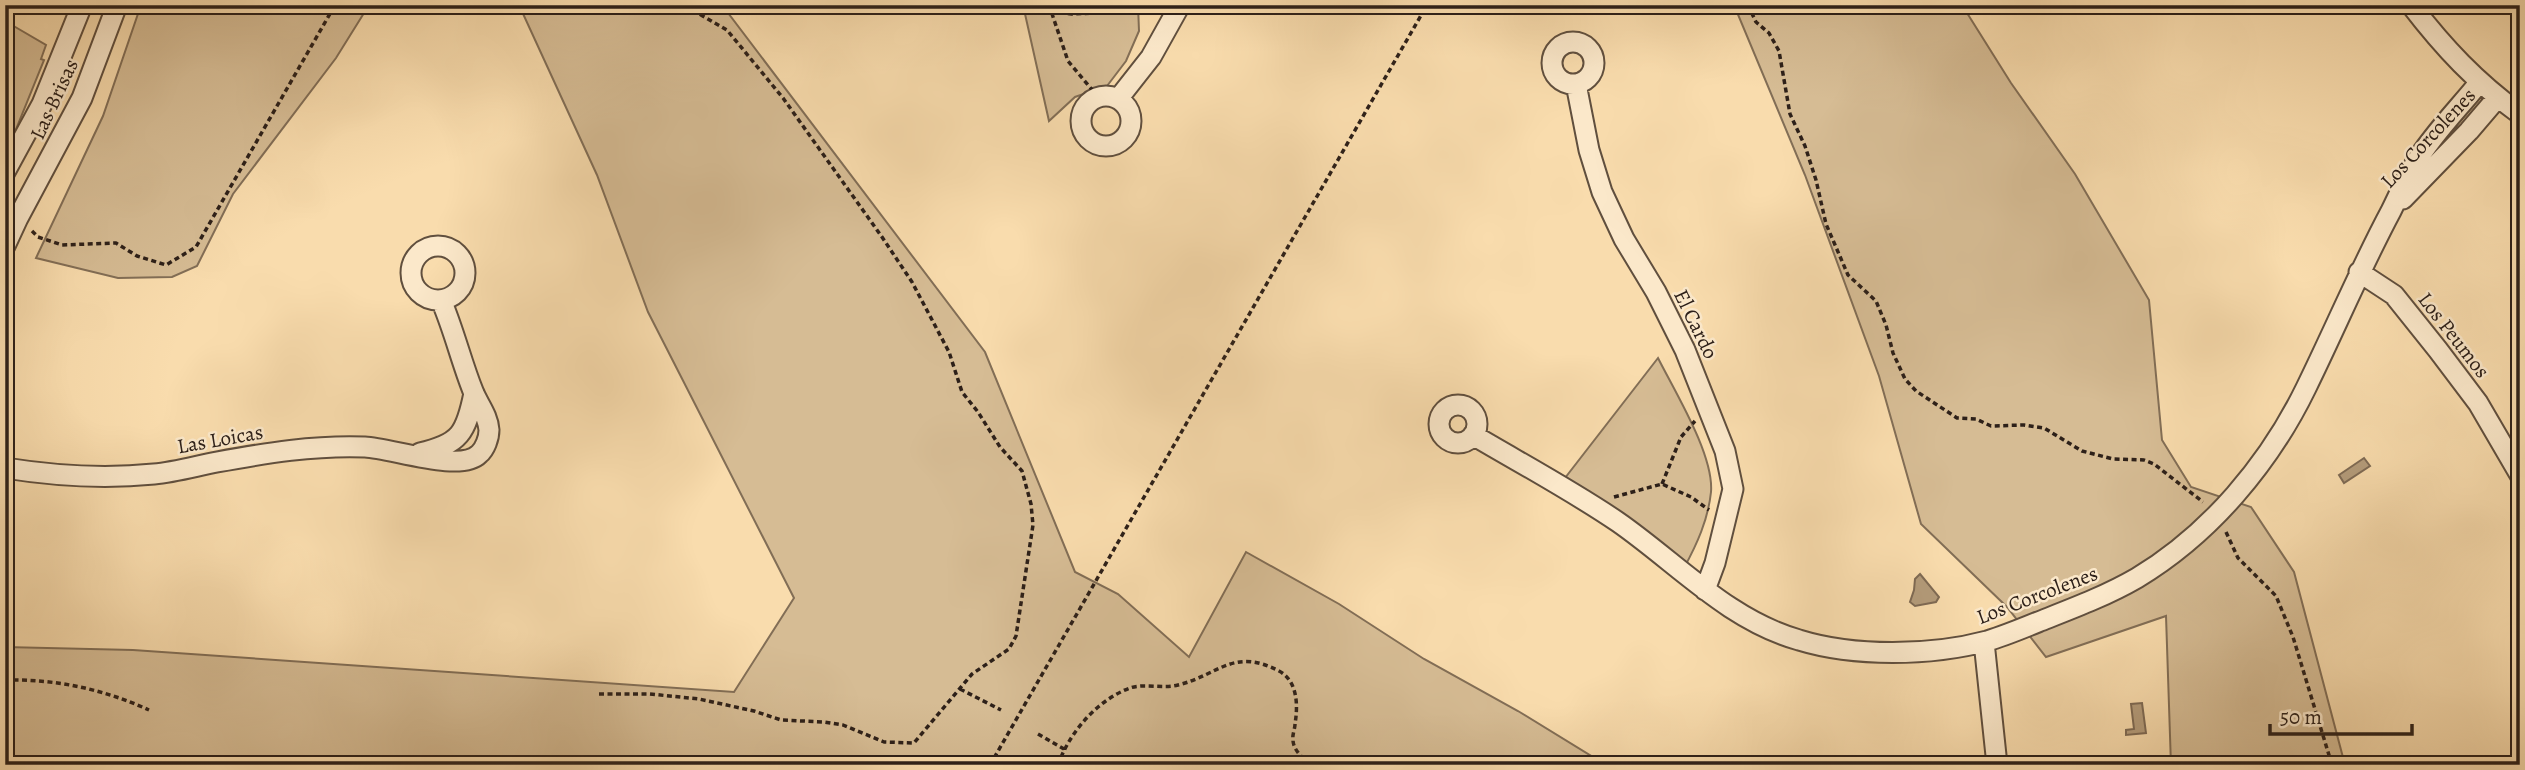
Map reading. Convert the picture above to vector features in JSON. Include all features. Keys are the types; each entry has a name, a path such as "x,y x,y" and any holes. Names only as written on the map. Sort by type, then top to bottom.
{"street":[{"name":"Las Brisas","path":"5,172 42,104 82,5"},
{"name":"Las Brisas","path":"5,246 82,98 117,5"},
{"path":"2411,5 2438,40 2479,83 2520,114"},
{"path":"1118,99 1151,58 1167,31 1170,7"},
{"path":"75,26 107,37"},
{"name":"Los Corcolenes","path":"1473,435 1620,523 1705,590 1749,620 1799,640 1848,649 1910,653 1984,642 2065,612 2133,580 2180,548 2217,513 2259,465 2292,414 2359,272 2416,162 2479,83"},
{"name":"El Cardo","path":"1576,84 1589,150 1602,192 1685,350 1725,451 1733,489 1716,563 1705,590"},
{"path":"1098,97 1118,99 1129,111 1130,128 1120,141 1104,145 1089,139 1081,124 1085,108 1098,97"},
{"name":"Los Corcolenes","path":"2392,209 2421,182 2498,97"},
{"name":"Los Peumos","path":"2359,272 2394,295 2403,306 2478,403 2520,475"},
{"name":"Las Loicas","path":"5,468 100,477 156,474 261,454 317,447 368,447 452,462 471,460 480,454 487,442 489,431 485,412 474,393 441,300"},
{"name":"Las Loicas","path":"412,455 442,448 462,433 469,417 474,393"},
{"name":"Las Loicas","path":"5,455 36,473"},
{"path":"1984,642 1997,765"}],"path":[{"path":"18,218 38,237 62,245 116,243 137,256 166,265 196,247 335,5"},
{"path":"598,694 650,694 699,699 781,720 843,725 884,742 914,743 972,674 1009,649 1016,636 1033,526 1031,504 1022,471 1000,447 962,392 949,352 912,282 783,98 727,30 701,15 695,5"},
{"path":"1049,5 1068,61 1098,97"},
{"path":"990,765 1427,5"},
{"path":"1748,5 1756,22 1769,33 1779,51 1790,114 1805,146 1826,224 1848,275 1876,301 1886,324 1893,353 1905,379 1916,391 1957,418 1976,419 1991,426 2024,425 2044,428 2082,451 2113,459 2144,460 2154,464 2217,513 2238,558 2276,596 2293,637 2332,765"},
{"path":"1051,11 1072,14 1170,7"},
{"path":"1662,484 1681,437 1709,405"},
{"path":"1584,500 1612,498 1662,484 1691,497 1714,514 1724,526"},
{"path":"1058,765 1064,749 1099,706 1130,688 1175,686 1225,664 1244,661 1281,672 1293,685 1298,704 1292,742 1303,759 1312,765"},
{"path":"5,680 34,679 69,684 121,697 149,710"},
{"path":"960,689 1001,710"},
{"path":"1038,734 1064,749"}],"shaded area":[{"path":"141,5 369,5 336,58 233,194 197,266 172,277 118,278 36,258 103,116"},
{"path":"519,5 722,5 985,352 1075,572 1118,594 1189,657 1246,552 1339,604 1424,659 1518,711 1606,765 5,765 5,647 133,650 734,692 794,598 648,312 597,175"},
{"path":"1023,5 1138,5 1139,31 1126,61 1107,86 1075,97 1049,121"},
{"path":"1734,5 1962,5 2011,83 2075,174 2149,300 2162,440 2191,487 2251,507 2294,572 2345,765 2171,765 2166,616 2046,657 2007,607 1921,524 1879,376 1805,175"},
{"path":"5,21 46,45 41,59 44,60 8,149 5,149"},
{"path":"1658,358 1700,442 1710,477 1710,502 1705,522 1684,568 1565,478"},
{"path":"2364,458 2370,466 2344,483 2339,475"},
{"path":"1920,574 1939,597 1936,602 1915,606 1910,602 1915,579"},
{"path":"2142,703 2146,733 2126,735 2126,730 2134,729 2131,704"}]}
